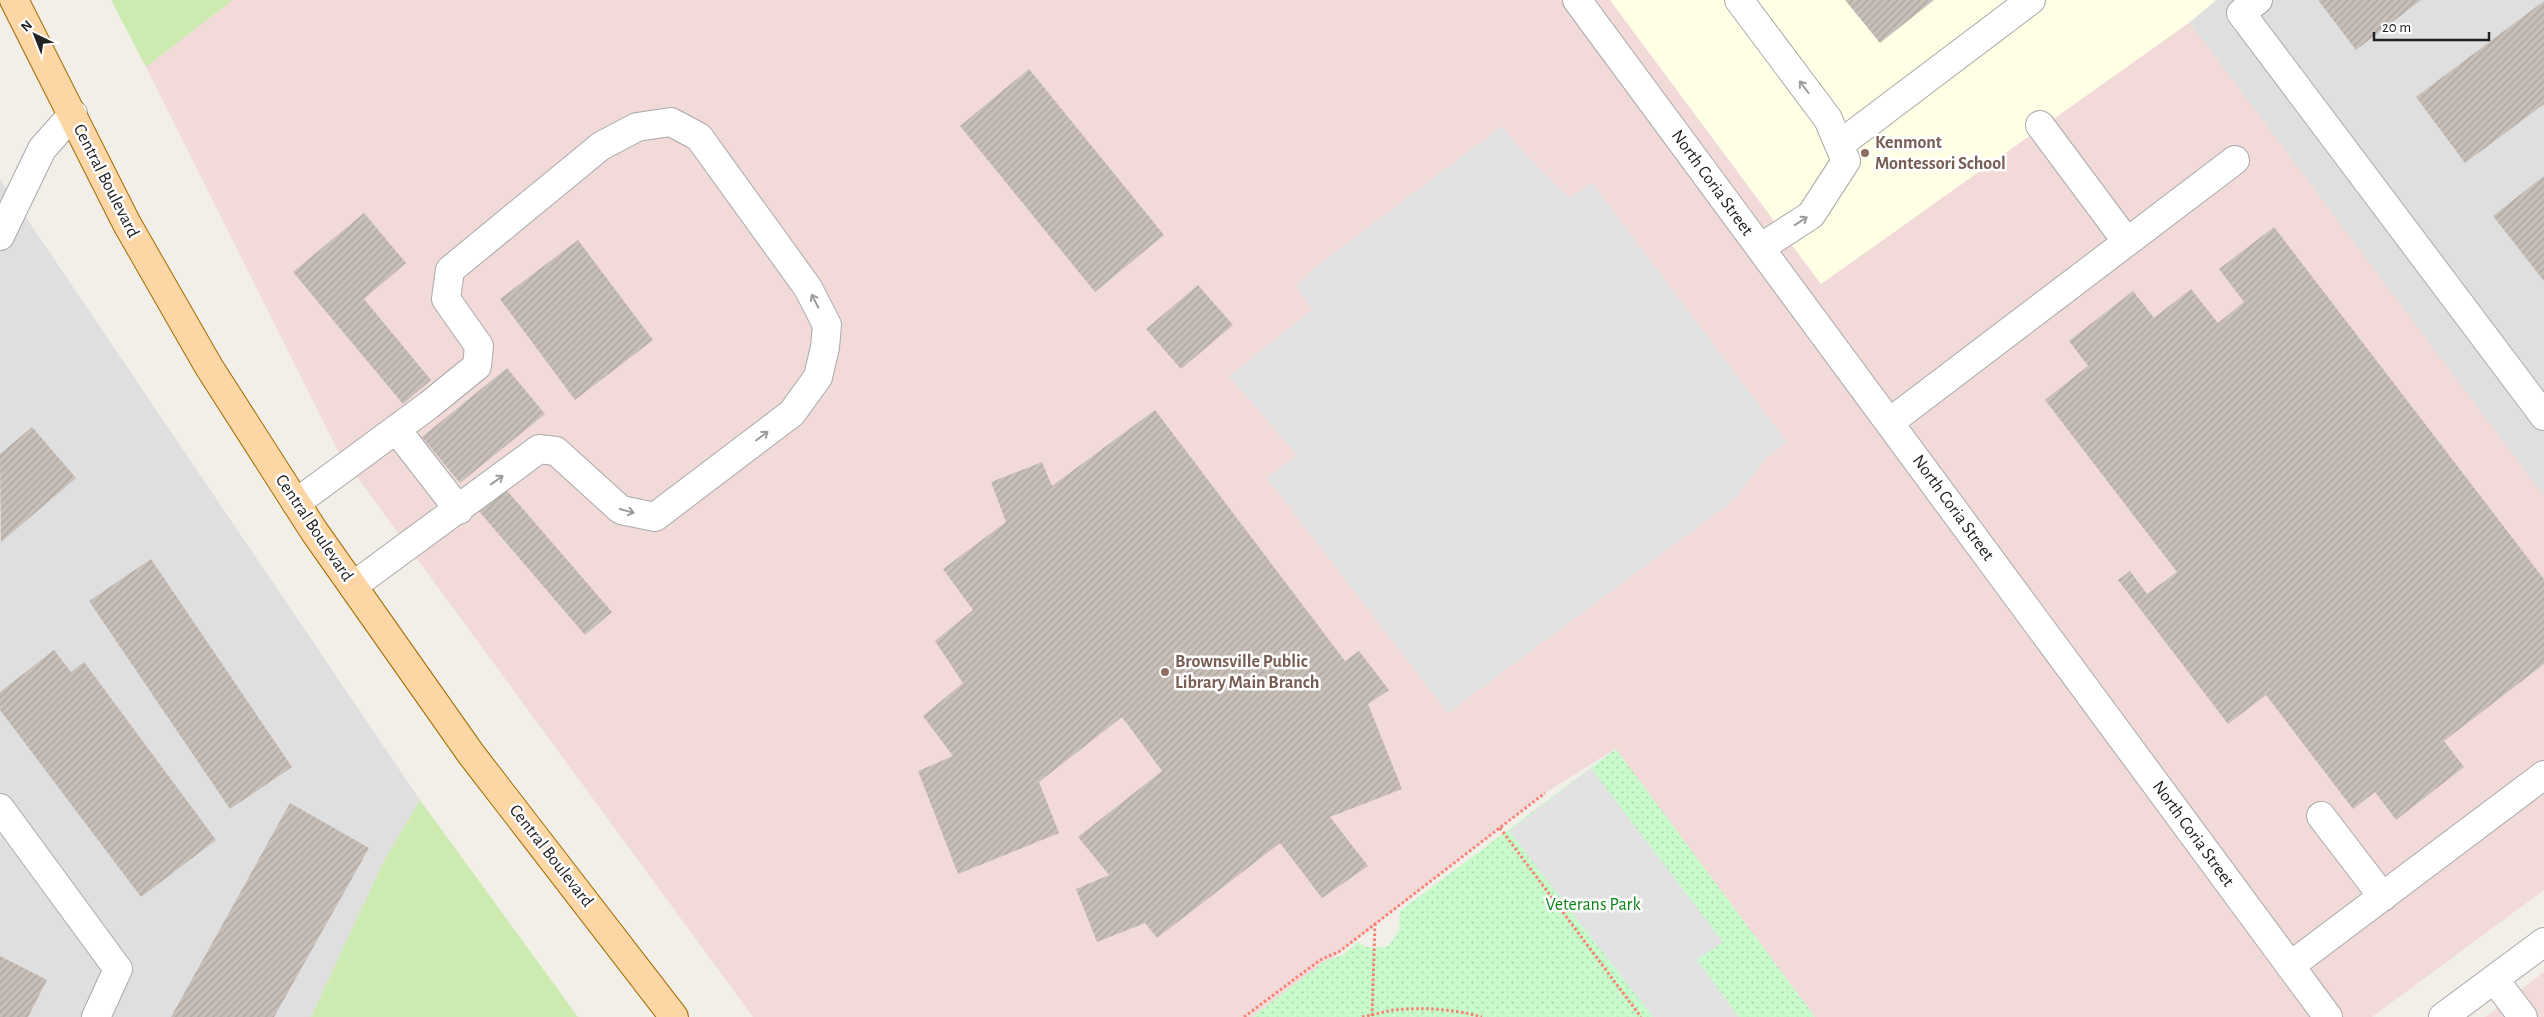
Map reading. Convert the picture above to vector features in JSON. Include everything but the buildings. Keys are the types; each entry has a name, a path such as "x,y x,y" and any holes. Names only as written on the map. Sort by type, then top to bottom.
{"main road":[{"name":"Central Boulevard","path":"14,0 127,224 209,367 296,503 472,754 674,1017"}],"street":[{"name":"North Coria Street","path":"1577,0 2328,1017"},
{"path":"1739,0 1828,119 1846,161 1810,215 1760,248"},
{"path":"1839,145 2031,0"},
{"path":"2258,0 2241,13 2544,416"},
{"path":"0,236 42,149 73,114"},
{"path":"296,503 477,366 479,346 446,299 450,270 608,142 637,127 671,122 699,137 808,288 827,325 826,347 818,377 792,413 655,517 621,510 556,451 539,450 354,586"},
{"path":"2040,125 2127,242"},
{"path":"1890,422 2236,160"},
{"path":"396,429 459,510"},
{"path":"2290,966 2544,775"},
{"path":"0,808 118,970 96,1017"},
{"path":"2320,816 2383,897"},
{"path":"2443,1017 2544,942"},
{"path":"2494,979 2523,1017"}],"path":[{"path":"1244,1017 1320,960 1340,951 1545,794"},
{"path":"1500,828 1641,1017"},
{"path":"1372,1016 1375,924"},
{"path":"1362,1017 1393,1010 1454,1010 1482,1017"}],"shaded area":[{"path":"233,0 1610,0 1821,284 2181,11 2544,496 2544,890 2372,1017 1815,1017 1615,749 1545,793 1257,1017 753,1017 338,451 146,67"},
{"name":"Kenmont Montessori School","path":"1610,0 2216,0 2190,22 1821,284"},
{"path":"2195,0 2544,0 2544,496 2181,11"},
{"path":"1502,126 1523,152 1569,198 1592,183 1787,442 1764,460 1735,499 1448,713 1267,478 1297,455 1229,376 1312,310 1296,285 1322,262"},
{"path":"0,179 420,800 384,861 311,1017 0,1017"},
{"path":"1591,768 1723,942 1697,960 1739,1017 1653,1017 1509,831"},
{"path":"2544,972 2544,1017 2485,1017"}],"green space":[{"path":"111,0 233,0 146,67"},
{"name":"Veterans Park","path":"1616,749 1815,1017 1252,1017 1325,961 1343,955 1358,942 1361,945 1376,948 1388,946 1399,931 1400,911"},
{"path":"420,800 578,1017 311,1017 384,861"}],"place":[{"name":"Kenmont Montessori School","path":"1865,153"},
{"name":"Brownsville Public Library Main Branch","path":"1165,672"}]}
